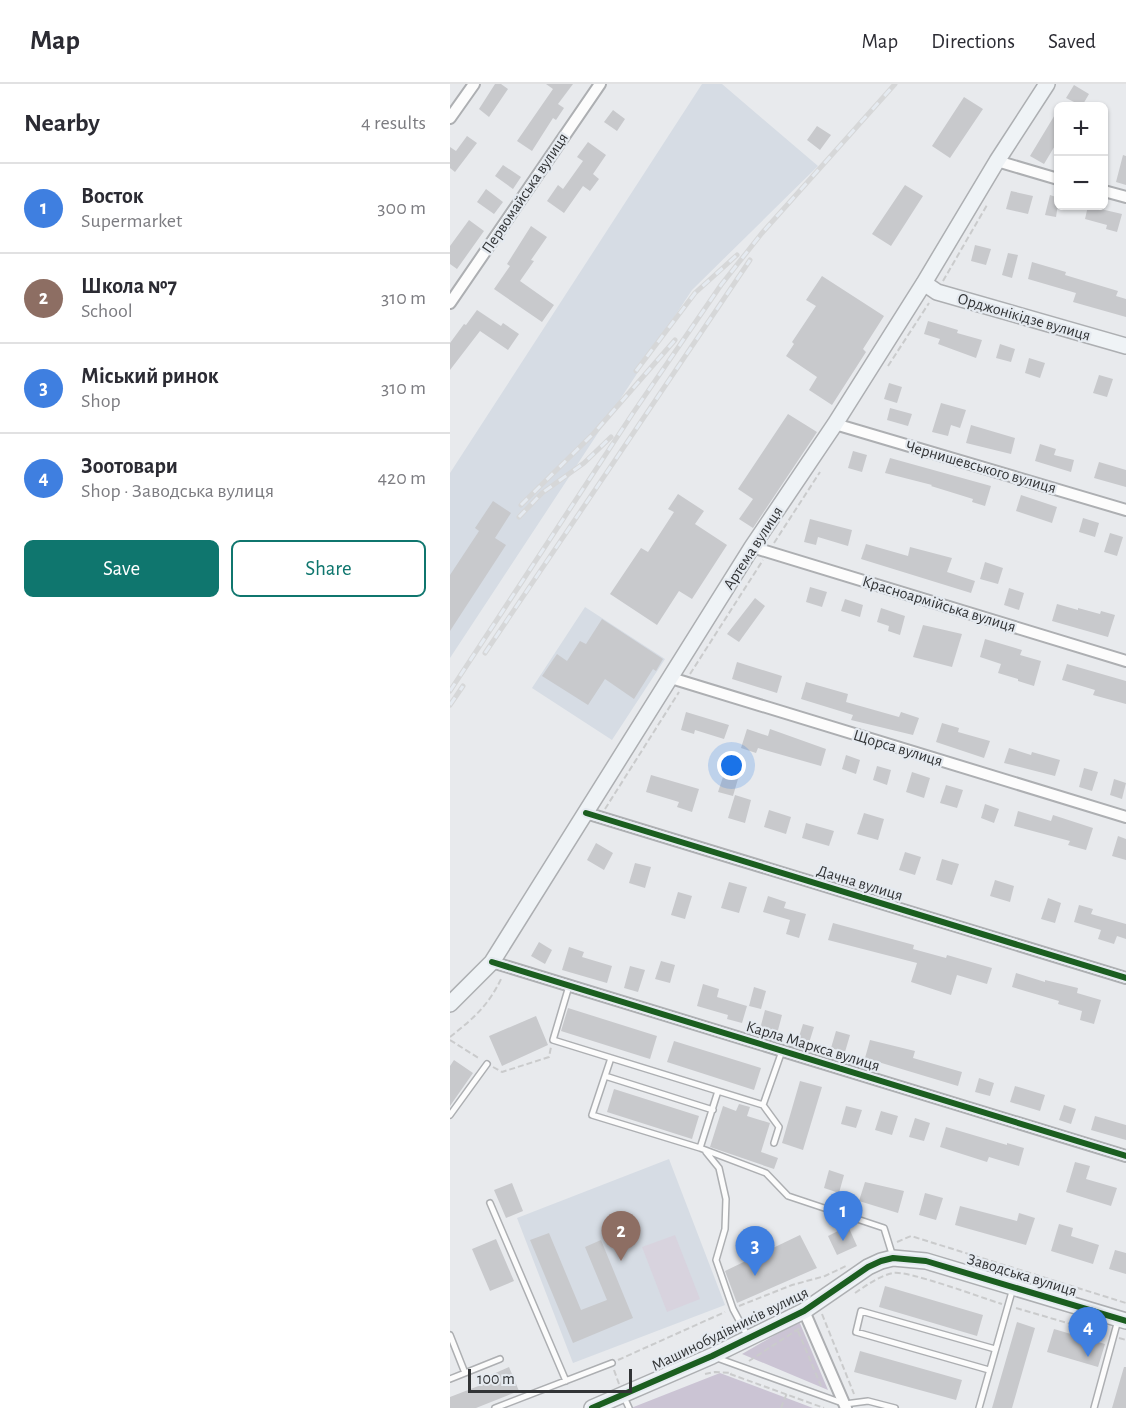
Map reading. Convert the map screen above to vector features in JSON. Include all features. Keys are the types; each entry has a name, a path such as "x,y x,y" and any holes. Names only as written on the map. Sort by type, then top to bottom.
{"main road":[{"name":"Артема вулиця","path":"450,1004 499,964 678,680 752,547 930,287 997,161 1047,84"},
{"name":"Орджонікідзе вулиця","path":"930,287 1126,346"},
{"name":"Машинобудівників вулиця","path":"592,1408 626,1402 712,1356 804,1311 891,1252 910,1258"},
{"name":"Заводська вулиця","path":"910,1258 927,1261 1122,1319"}],"street":[{"path":"450,118 474,84"},
{"name":"Первомайська вулиця","path":"450,303 600,84"},
{"path":"997,161 1054,177"},
{"path":"1108,192 1126,197"},
{"name":"Чернишевського вулиця","path":"835,424 1126,510"},
{"name":"Красноармійська вулиця","path":"752,547 1126,661"},
{"name":"Щорса вулиця","path":"678,680 1126,817"},
{"name":"Дачна вулиця","path":"593,815 1126,978"},
{"name":"Карла Маркса вулиця","path":"499,964 1126,1156"},
{"path":"804,1311 845,1406"}],"lane":[{"path":"569,986 553,1040 763,1105 779,1126 774,1143"},
{"path":"763,1105 782,1051"},
{"path":"611,1058 592,1115 703,1149 766,1173 788,1196 884,1228 891,1252"},
{"path":"450,1115 487,1064"},
{"path":"605,1076 713,1110"},
{"path":"703,1149 718,1091"},
{"path":"703,1149 719,1168 726,1199 726,1229 716,1260 733,1309 748,1338"},
{"path":"490,1203 566,1381"},
{"path":"979,1408 1014,1287"},
{"path":"989,1370 856,1332 861,1311 995,1348"},
{"path":"1094,1408 1122,1319"},
{"path":"450,1335 465,1373"},
{"path":"712,1356 845,1406 868,1401 895,1408"},
{"path":"450,1379 500,1359"},
{"path":"495,1408 612,1363"}],"path":[{"path":"886,370 930,287 988,204"},
{"path":"593,815 678,680 768,552 823,466"},
{"path":"499,964 490,999 478,1014 450,1039 502,1072 549,1057 553,1040"},
{"path":"891,1252 911,1236 1126,1303"},
{"path":"626,1402 612,1363 733,1309 792,1285 825,1276 846,1265"},
{"path":"822,1314 857,1402"},
{"path":"797,1330 826,1398"},
{"path":"730,1374 824,1408"},
{"path":"781,1408 790,1384"}],"shaded area":[{"path":"702,84 722,84 818,166 692,290 450,658 450,473"},
{"path":"585,607 665,659 612,740 532,688"},
{"path":"669,1159 725,1305 573,1363 517,1218"},
{"path":"675,1235 700,1299 667,1312 642,1247"},
{"path":"799,1321 828,1390 742,1354"},
{"path":"720,1373 813,1408 631,1408"}],"building":[{"path":"495,84 501,84 508,89 489,117 479,109"},
{"path":"546,84 573,84 558,104 564,108 556,120 553,118 532,151 517,141 553,89"},
{"path":"1074,85 1089,94 1084,102 1074,102 1066,98"},
{"path":"964,97 983,109 950,158 932,146"},
{"path":"613,110 625,119 617,131 604,122"},
{"path":"1054,116 1054,147 1044,164 1030,156"},
{"path":"817,126 831,135 820,150 807,140"},
{"path":"467,136 477,143 455,172 450,168 450,147 456,151"},
{"path":"588,142 606,155 593,174 599,179 590,191 583,186 564,213 547,201 558,185 563,189 583,161 577,157"},
{"path":"1123,155 1126,156 1126,185 1116,182"},
{"path":"503,165 521,177 513,189 495,176"},
{"path":"905,185 923,196 891,246 872,234"},
{"path":"486,189 503,202 494,214 477,202"},
{"path":"1011,191 1033,196 1028,214 1006,209"},
{"path":"1050,195 1054,196 1056,217 1045,215"},
{"path":"1087,210 1105,210 1122,214 1117,232 1106,229 1107,225 1085,219"},
{"path":"469,220 484,231 457,269 450,264 450,246"},
{"path":"531,226 547,237 520,281 554,305 542,322 494,289 510,266 507,264"},
{"path":"975,245 991,249 986,265 971,261"},
{"path":"1008,253 1018,255 1012,278 1002,275"},
{"path":"1032,262 1118,291 1116,296 1126,299 1126,317 1073,302 1076,293 1028,279"},
{"path":"822,276 884,316 863,349 866,352 832,405 809,390 817,377 786,356 794,344 792,342 816,306 806,300"},
{"path":"477,310 501,326 503,323 519,334 508,350 480,331 450,370 450,343"},
{"path":"928,321 982,340 976,358 938,344 940,339 924,334"},
{"path":"1000,344 1015,349 1011,362 996,358"},
{"path":"1029,358 1045,363 1040,378 1025,373"},
{"path":"1099,375 1113,379 1107,397 1093,393"},
{"path":"889,383 902,387 897,403 884,399"},
{"path":"941,403 966,410 960,428 951,425 948,436 932,432"},
{"path":"890,408 912,414 908,426 887,420"},
{"path":"788,414 817,432 753,528 739,519 753,499 738,489"},
{"path":"971,425 1015,438 1011,454 966,443"},
{"path":"1040,444 1056,449 1054,455 1074,460 1071,472 1035,461"},
{"path":"853,451 867,455 862,472 848,468"},
{"path":"890,458 991,486 985,506 972,502 973,499 932,485 885,473"},
{"path":"1099,462 1126,470 1126,487 1094,478"},
{"path":"678,494 704,511 695,524 727,545 692,599 679,591 657,625 610,594 641,548 648,552 674,512 668,509"},
{"path":"1021,495 1057,507 1052,523 1016,511"},
{"path":"493,501 511,513 495,538 506,545 450,631 450,575 479,531 475,528"},
{"path":"1083,518 1099,523 1095,537 1079,532"},
{"path":"810,519 852,530 848,546 818,537 816,545 804,542"},
{"path":"1110,533 1123,537 1117,556 1104,552"},
{"path":"866,544 908,556 910,547 952,558 947,572 975,581 971,593 861,559"},
{"path":"985,562 1003,568 998,584 980,579"},
{"path":"810,587 827,592 822,607 806,602"},
{"path":"1009,588 1024,593 1019,610 1004,605"},
{"path":"755,598 765,606 739,642 727,634"},
{"path":"845,599 863,605 860,617 841,611"},
{"path":"1057,604 1078,610 1078,608 1100,614 1101,611 1115,615 1108,637 1052,621"},
{"path":"881,608 905,616 900,635 888,631 889,626 877,622"},
{"path":"602,619 663,659 656,671 653,669 634,699 605,679 588,705 542,676 557,654 567,661 580,641 586,644"},
{"path":"923,625 962,634 952,667 913,657"},
{"path":"985,639 1022,650 1020,655 1041,661 1034,686 998,673 1001,664 980,657"},
{"path":"737,662 782,676 777,693 732,679"},
{"path":"1067,664 1126,681 1126,704 1093,695 1095,690 1062,680"},
{"path":"806,682 848,694 846,702 899,717 901,712 919,718 913,735 851,720 853,715 801,699"},
{"path":"686,712 729,725 724,739 695,730 694,734 681,730"},
{"path":"942,723 959,728 958,732 990,741 984,758 936,742"},
{"path":"747,729 768,736 770,729 826,749 821,766 758,748 756,753 741,748"},
{"path":"1009,748 1060,760 1055,776 1004,763"},
{"path":"846,755 860,760 856,774 842,769"},
{"path":"877,766 891,770 887,785 873,780"},
{"path":"726,768 740,772 733,796 718,792"},
{"path":"1084,768 1098,772 1092,791 1079,787"},
{"path":"912,772 930,778 924,798 906,792"},
{"path":"651,775 699,789 692,812 677,807 679,802 646,792"},
{"path":"1114,779 1126,783 1122,799 1110,795"},
{"path":"946,785 963,790 957,808 940,803"},
{"path":"735,795 751,800 745,823 728,818"},
{"path":"985,804 999,809 994,823 981,818"},
{"path":"769,810 791,817 786,834 764,827"},
{"path":"1018,811 1051,821 1053,815 1093,828 1086,850 1068,845 1070,841 1014,826"},
{"path":"864,813 884,819 878,840 857,834"},
{"path":"806,823 834,831 829,846 802,838"},
{"path":"1118,836 1126,839 1126,860 1112,856"},
{"path":"596,843 613,853 604,870 587,860"},
{"path":"905,852 921,857 915,875 899,870"},
{"path":"942,859 959,864 952,885 936,880"},
{"path":"635,863 651,867 645,888 629,883"},
{"path":"995,880 1014,886 1010,902 990,896"},
{"path":"729,882 747,887 739,913 721,908"},
{"path":"678,892 692,896 685,919 671,915"},
{"path":"768,896 786,902 784,908 806,914 799,938 786,934 790,920 763,912"},
{"path":"1048,898 1061,903 1055,923 1041,919"},
{"path":"1079,905 1093,909 1091,914 1126,924 1126,939 1117,936 1114,944 1098,939 1101,930 1074,922"},
{"path":"833,923 914,945 913,949 946,958 947,955 992,968 987,984 957,975 951,995 911,982 917,963 828,940"},
{"path":"539,942 552,950 545,964 531,956"},
{"path":"569,947 584,952 582,957 612,966 607,983 562,970"},
{"path":"661,961 675,965 670,983 655,979"},
{"path":"630,966 645,970 638,992 624,988"},
{"path":"1016,973 1045,982 1045,980 1078,988 1077,993 1101,1000 1094,1024 1080,1020 1082,1011 1058,1004 1059,1001 1012,987"},
{"path":"703,984 719,989 717,997 747,1006 742,1023 727,1019 728,1015 697,1006"},
{"path":"754,987 766,991 761,1009 749,1006"},
{"path":"568,1008 657,1036 650,1059 561,1031"},
{"path":"765,1010 782,1015 777,1034 760,1029"},
{"path":"536,1016 548,1045 502,1066 489,1036"},
{"path":"803,1024 814,1027 809,1043 798,1040"},
{"path":"836,1031 850,1035 845,1052 831,1048"},
{"path":"870,1040 915,1051 913,1058 962,1072 958,1086 865,1058"},
{"path":"674,1041 761,1068 754,1090 667,1062"},
{"path":"454,1060 473,1073 450,1106 450,1066"},
{"path":"979,1078 994,1083 990,1096 975,1092"},
{"path":"800,1081 822,1087 803,1150 782,1143"},
{"path":"1015,1086 1045,1095 1040,1111 1010,1102"},
{"path":"614,1089 699,1116 692,1139 607,1112"},
{"path":"739,1104 750,1107 747,1116 770,1123 761,1152 778,1158 774,1169 710,1147 723,1106 736,1111"},
{"path":"1064,1105 1076,1109 1071,1124 1059,1120"},
{"path":"846,1106 862,1110 856,1128 841,1124"},
{"path":"881,1111 898,1116 892,1135 875,1130"},
{"path":"1095,1116 1126,1125 1126,1140 1091,1130"},
{"path":"915,1118 930,1123 924,1141 909,1137"},
{"path":"946,1127 1024,1148 1019,1166 989,1157 987,1162 940,1147"},
{"path":"1075,1162 1090,1166 1086,1179 1117,1188 1111,1206 1066,1192"},
{"path":"829,1170 844,1175 839,1193 824,1188"},
{"path":"865,1182 904,1191 898,1213 859,1201"},
{"path":"512,1183 523,1211 506,1218 494,1190"},
{"path":"925,1193 943,1198 936,1220 919,1215"},
{"path":"960,1206 1017,1221 1019,1213 1035,1218 1026,1245 955,1225"},
{"path":"1059,1224 1073,1228 1071,1236 1099,1245 1093,1264 1051,1251"},
{"path":"848,1226 857,1246 837,1255 828,1236"},
{"path":"549,1233 581,1310 607,1300 585,1247 601,1240 633,1318 573,1343 530,1240"},
{"path":"800,1235 817,1268 737,1303 725,1271"},
{"path":"496,1239 514,1281 490,1291 472,1249"},
{"path":"1115,1250 1126,1253 1126,1274 1109,1269"},
{"path":"885,1286 983,1315 977,1336 879,1307"},
{"path":"1017,1322 1035,1328 1012,1408 992,1408"},
{"path":"1054,1329 1105,1344 1098,1367 1047,1352"},
{"path":"860,1351 962,1380 956,1400 854,1372"},
{"path":"509,1367 519,1391 476,1408 450,1408 450,1397 494,1380 491,1375"},
{"path":"1124,1367 1126,1367 1126,1408 1112,1408"}],"railway":[{"path":"450,691 633,413 721,285 762,233 895,84"},
{"path":"636,371 695,293 737,255"},
{"path":"485,653 750,260"},
{"path":"521,505 594,433 675,340"},
{"path":"519,517 542,493 584,463 611,437"},
{"path":"450,705 463,686"}],"cycle path":[{"path":"586,813 1126,978"},
{"path":"492,962 1126,1156"},
{"path":"592,1408 712,1356 804,1311 868,1267 893,1258 926,1261 1126,1321"}],"place":[{"name":"Восток","path":"843,1241"},
{"name":"Школа №7","path":"621,1261"},
{"name":"Міський ринок","path":"755,1276"},
{"name":"Зоотовари","path":"1088,1357"}]}
